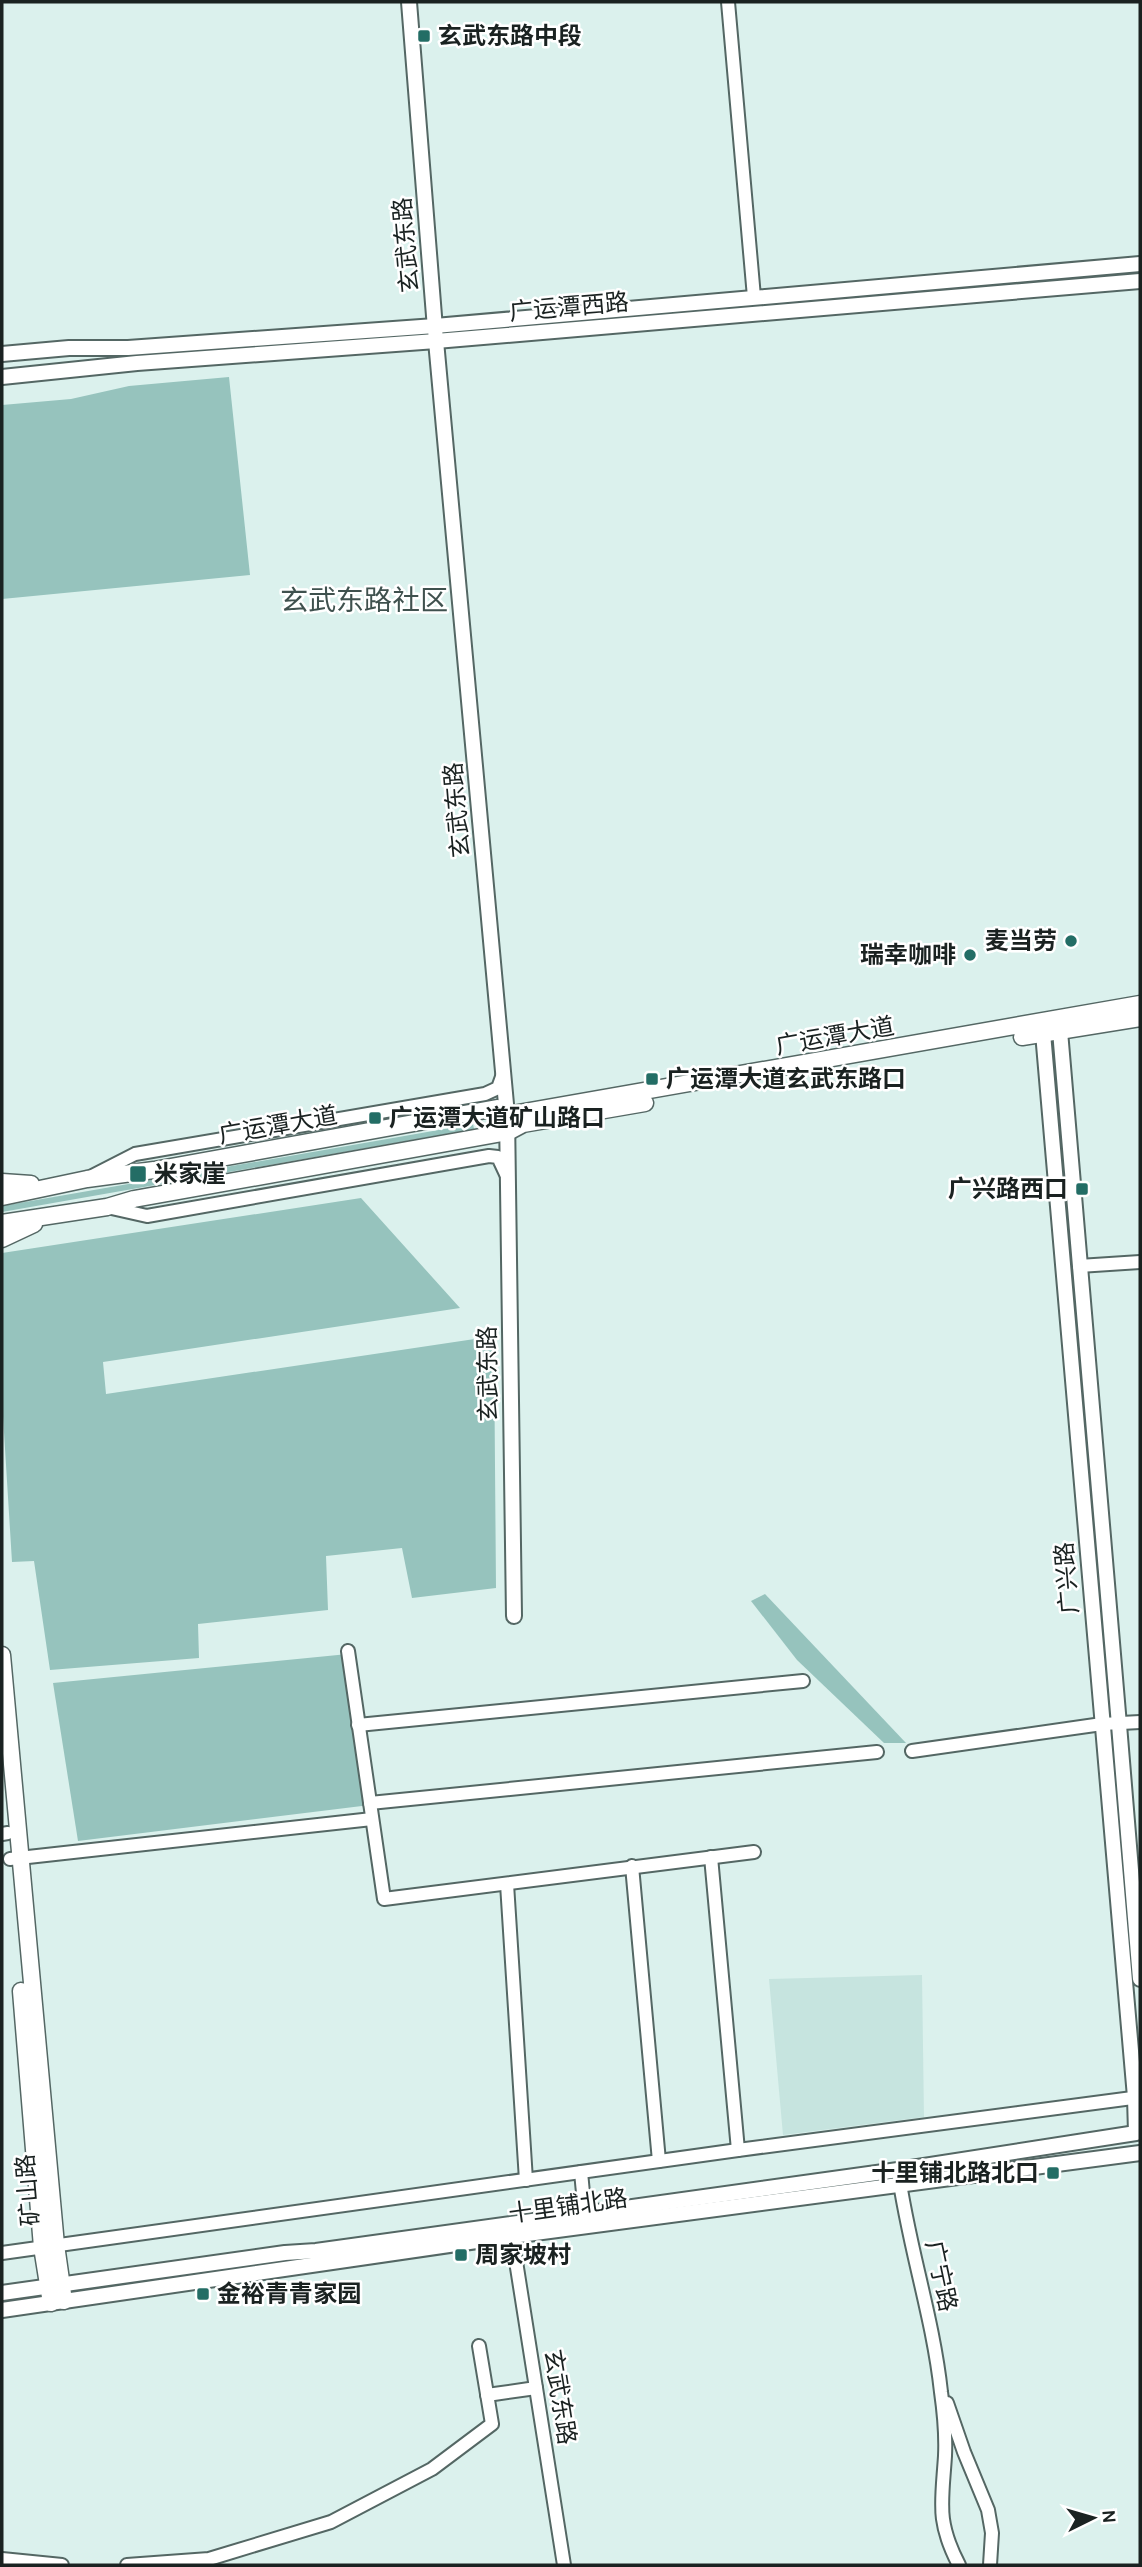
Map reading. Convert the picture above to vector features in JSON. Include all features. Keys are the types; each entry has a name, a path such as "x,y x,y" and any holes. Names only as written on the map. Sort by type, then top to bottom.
{"main road":[{"name":"广运潭大道","path":"2,1223 107,1207 134,1199 508,1132 523,1124 1054,1026 1140,1004"},
{"name":"广运潭大道","path":"2,1196 87,1178 154,1171 497,1108 508,1115 1054,1026 1140,1018"},
{"path":"2,1182 51,1185"},
{"path":"2,1240 60,1215"},
{"name":"矿山路","path":"2,1656 15,1858 49,2246 57,2302"},
{"name":"矿山路","path":"2,1762 5,1834 15,1858"}],"street":[{"name":"玄武东路","path":"409,2 436,333 508,1115 513,1616"},
{"path":"728,2 754,298"},
{"name":"广运潭西路","path":"2,377 754,298 1140,264"},
{"name":"广运潭西路","path":"2,354 69,348 436,333 1140,281"},
{"name":"广兴路","path":"1054,1026 1079,1266 1140,1979"},
{"name":"广兴路","path":"1054,1026 1102,1724 1137,2097 1138,2136"},
{"path":"87,1178 135,1154 485,1094 498,1088 503,1078 503,1070"},
{"path":"107,1207 147,1216 494,1156 503,1165 508,1188"},
{"path":"337,1164 387,1174"},
{"path":"1079,1266 1140,1262"},
{"path":"348,1651 384,1899 754,1852"},
{"path":"358,1725 803,1681"},
{"path":"912,1751 1102,1724 1140,1722"},
{"path":"370,1803 877,1752"},
{"path":"15,1858 372,1819"},
{"path":"711,1857 738,2150"},
{"path":"632,1866 659,2161"},
{"path":"507,1884 526,2180"},
{"path":"2,2253 1137,2097"},
{"name":"十里铺北路","path":"2,2310 899,2177 1138,2136"},
{"name":"十里铺北路","path":"2,2292 585,2214 899,2177 1140,2153"},
{"path":"581,2172 585,2214"},
{"name":"广宁路","path":"899,2177 941,2390 945,2442 941,2491 942,2524 959,2565"},
{"name":"玄武东路","path":"512,2236 564,2565"},
{"path":"128,2565 209,2559 331,2522 432,2469 492,2424 479,2346"},
{"path":"487,2395 536,2388"},
{"name":"广宁路","path":"941,2390 988,2510 992,2533 990,2565"},
{"path":"2,2559 62,2565"}],"shaded area":[{"path":"229,377 250,575 2,599 2,405 71,399 129,386"},
{"path":"473,1124 474,1129 2,1212 2,1206"},
{"path":"361,1198 460,1308 103,1362 106,1394 488,1337 494,1342 496,1588 412,1598 402,1548 326,1556 328,1610 198,1624 199,1658 50,1670 34,1561 12,1562 2,1400 2,1253"},
{"path":"765,1594 906,1743 884,1743 797,1660 751,1601"},
{"path":"348,1654 370,1805 78,1841 53,1683"},
{"path":"922,1975 924,2117 783,2135 769,1979"}],"place":[{"name":"玄武东路中段","path":"424,36"},
{"name":"麦当劳","path":"1071,941"},
{"name":"瑞幸咖啡","path":"970,955"},
{"name":"广运潭大道玄武东路口","path":"652,1079"},
{"name":"广运潭大道矿山路口","path":"375,1118"},
{"name":"米家崖","path":"138,1174"},
{"name":"广兴路西口","path":"1082,1189"},
{"name":"十里铺北路北口","path":"1053,2173"},
{"name":"周家坡村","path":"461,2255"},
{"name":"金裕青青家园","path":"203,2294"}],"district":[{"name":"玄武东路社区","path":"364,600"}]}
